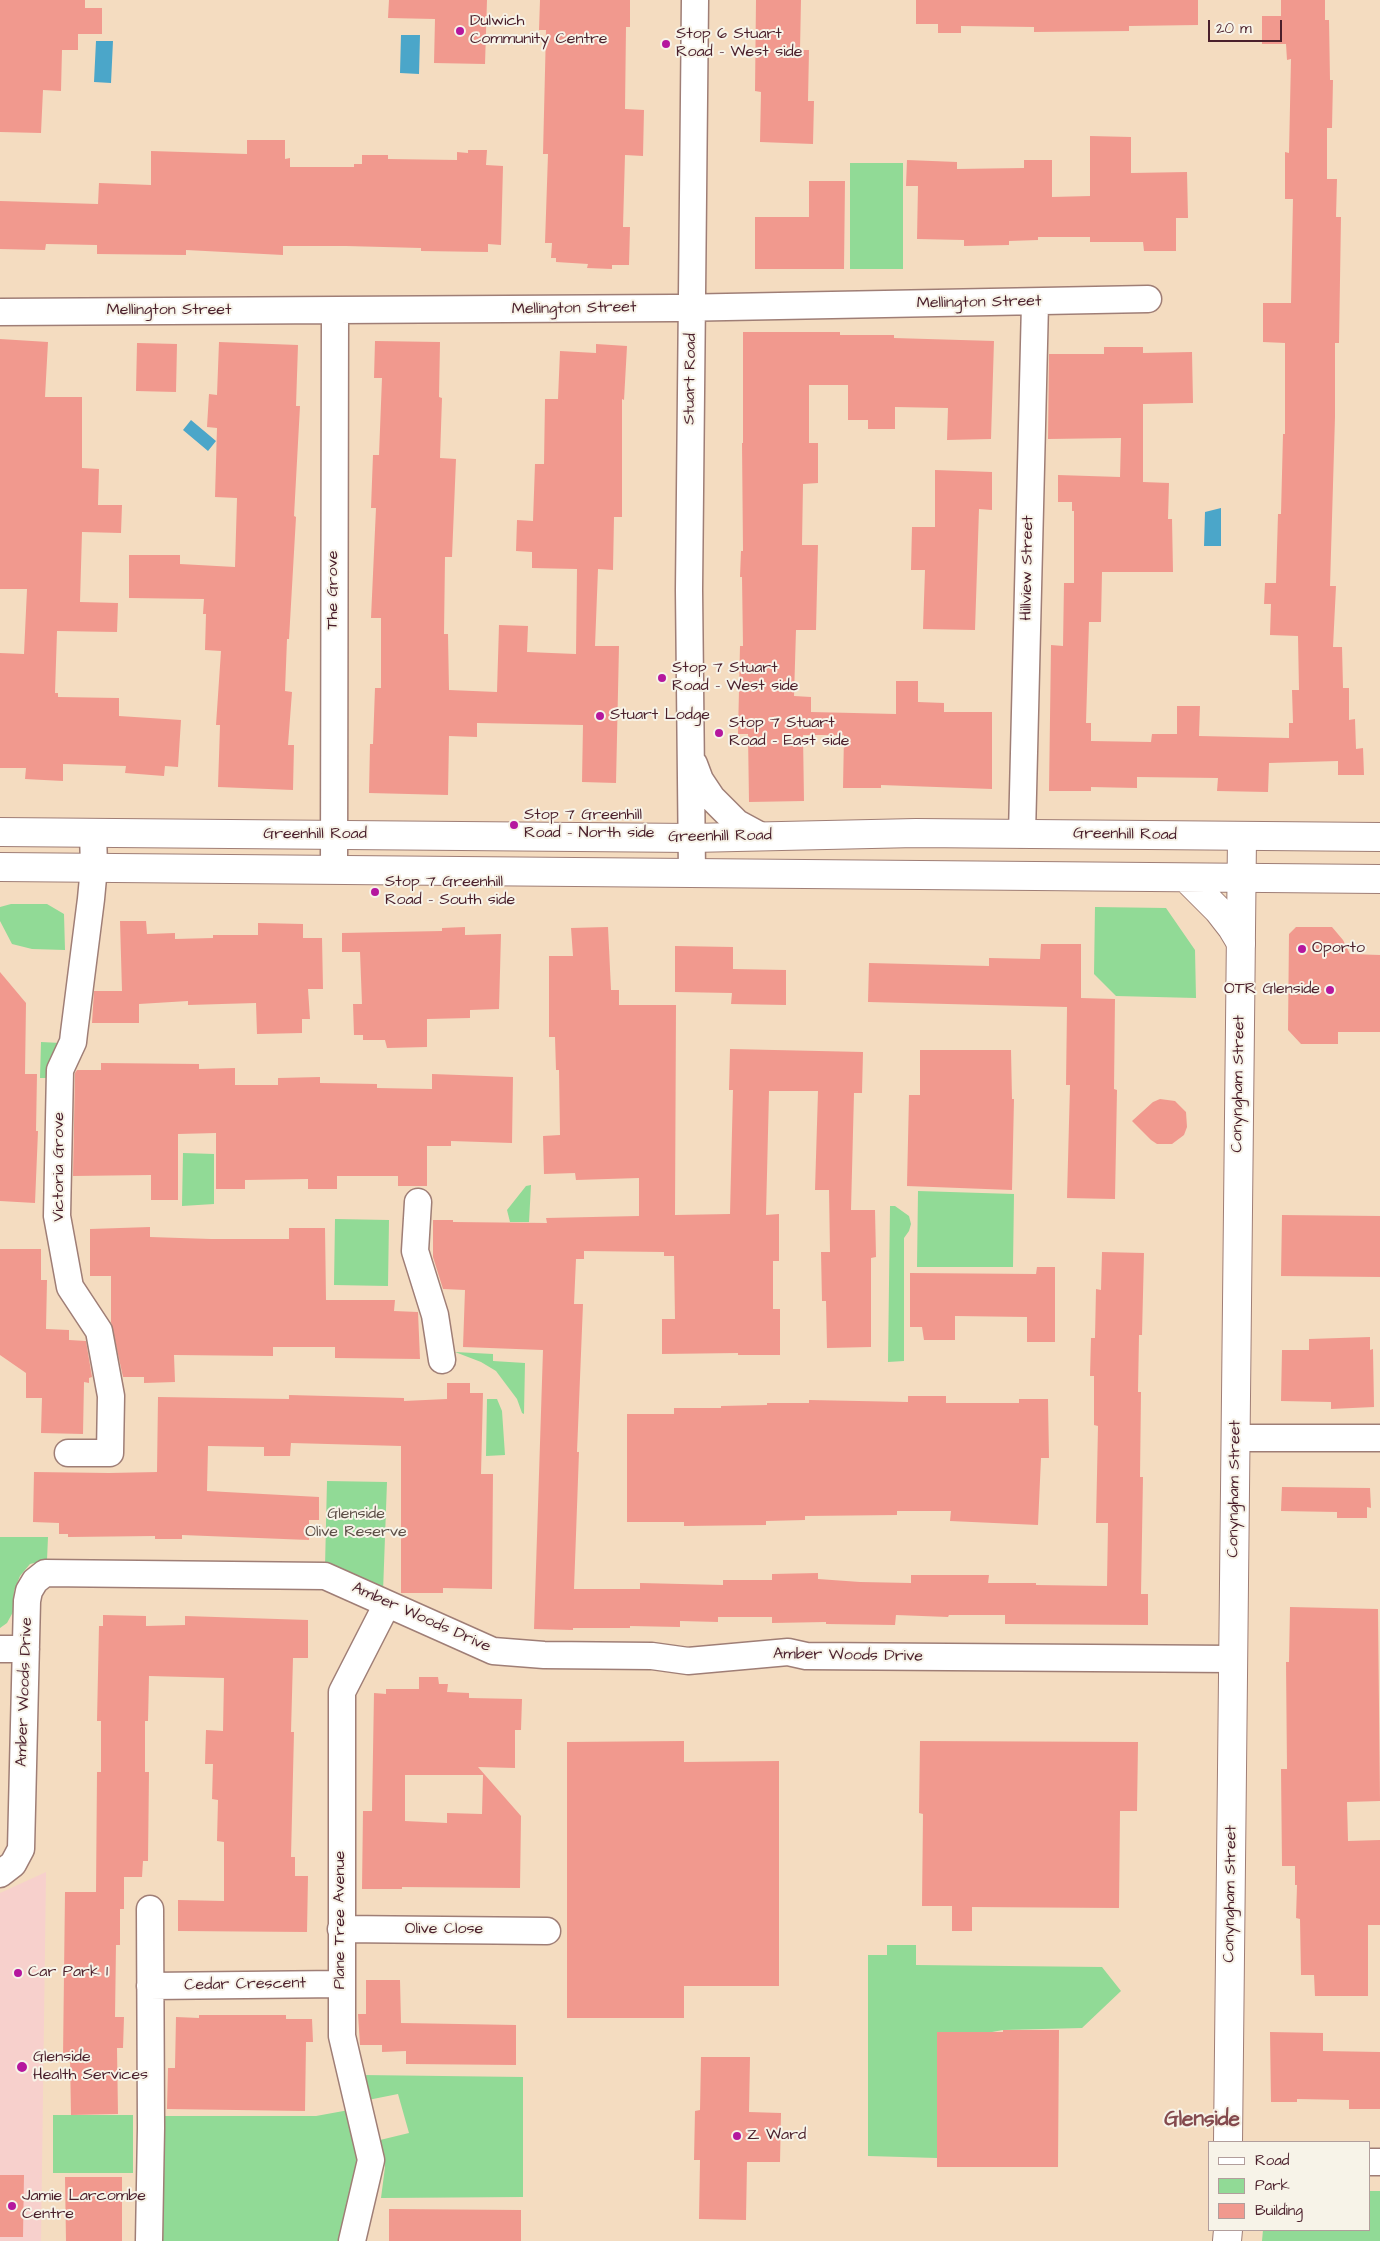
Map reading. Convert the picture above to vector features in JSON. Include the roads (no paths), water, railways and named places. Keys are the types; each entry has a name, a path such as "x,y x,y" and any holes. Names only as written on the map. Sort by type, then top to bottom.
{"main road":[{"name":"Greenhill Road","path":"0,832 692,838 916,833 1380,837"},
{"name":"Conyngham Street","path":"1228,2141 1242,836"},
{"name":"Greenhill Road","path":"0,867 1380,879"},
{"path":"1186,878 1218,910 1232,928 1240,943"}],"street":[{"name":"Stuart Road","path":"692,873 688,590 695,0"},
{"name":"Mellington Street","path":"0,312 691,307 1035,303 1148,299"},
{"name":"Hillview Street","path":"1022,834 1035,303"},
{"name":"The Grove","path":"334,869 335,311"},
{"name":"Stuart Road","path":"691,759 700,780 712,798 737,823 761,836"},
{"name":"Victoria Grove","path":"68,1453 110,1453 111,1396 99,1331 70,1287 57,1216 60,1070 73,1042 94,867 93,833"},
{"path":"418,1202 415,1251 435,1315 442,1360"},
{"path":"1236,1438 1380,1438"},
{"name":"Amber Woods Drive","path":"0,1874 13,1864 21,1849 29,1591 35,1581 45,1573 325,1576 493,1651 544,1655 652,1656 688,1662 788,1652 806,1656 1233,1659"},
{"name":"Plane Tree Avenue","path":"352,2241 371,2160 342,2036 342,1692 387,1604"},
{"path":"0,1649 26,1649"},
{"path":"149,2241 151,2128 150,1909"},
{"name":"Olive Close","path":"341,1929 547,1931"},
{"name":"Cedar Crescent","path":"150,1986 341,1984"}],"water":[{"path":"401,35 420,35 419,74 400,73"},
{"path":"96,41 113,41 111,83 94,82"},
{"path":"191,420 216,441 208,451 183,430"},
{"path":"1221,508 1221,546 1204,546 1205,512"}],"place":[{"name":"Dulwich Community Centre","path":"460,31"},
{"name":"Stop 6 Stuart Road - West side","path":"666,44"},
{"name":"Stop 7 Stuart Road - West side","path":"662,678"},
{"name":"Stuart Lodge","path":"600,716"},
{"name":"Stop 7 Stuart Road - East side","path":"719,733"},
{"name":"Stop 7 Greenhill Road - North side","path":"514,825"},
{"name":"Stop 7 Greenhill Road - South side","path":"375,892"},
{"name":"Oporto","path":"1302,949"},
{"name":"OTR Glenside","path":"1330,990"},
{"name":"Car Park 1","path":"18,1973"},
{"name":"Glenside Health Services","path":"22,2067"},
{"name":"Z Ward","path":"737,2136"},
{"name":"Jamie Larcombe Centre","path":"12,2206"}],"district":[{"name":"Glenside","path":"1202,2121"}],"park label":[{"name":"Glenside Olive Reserve","path":"356,1524"}]}
